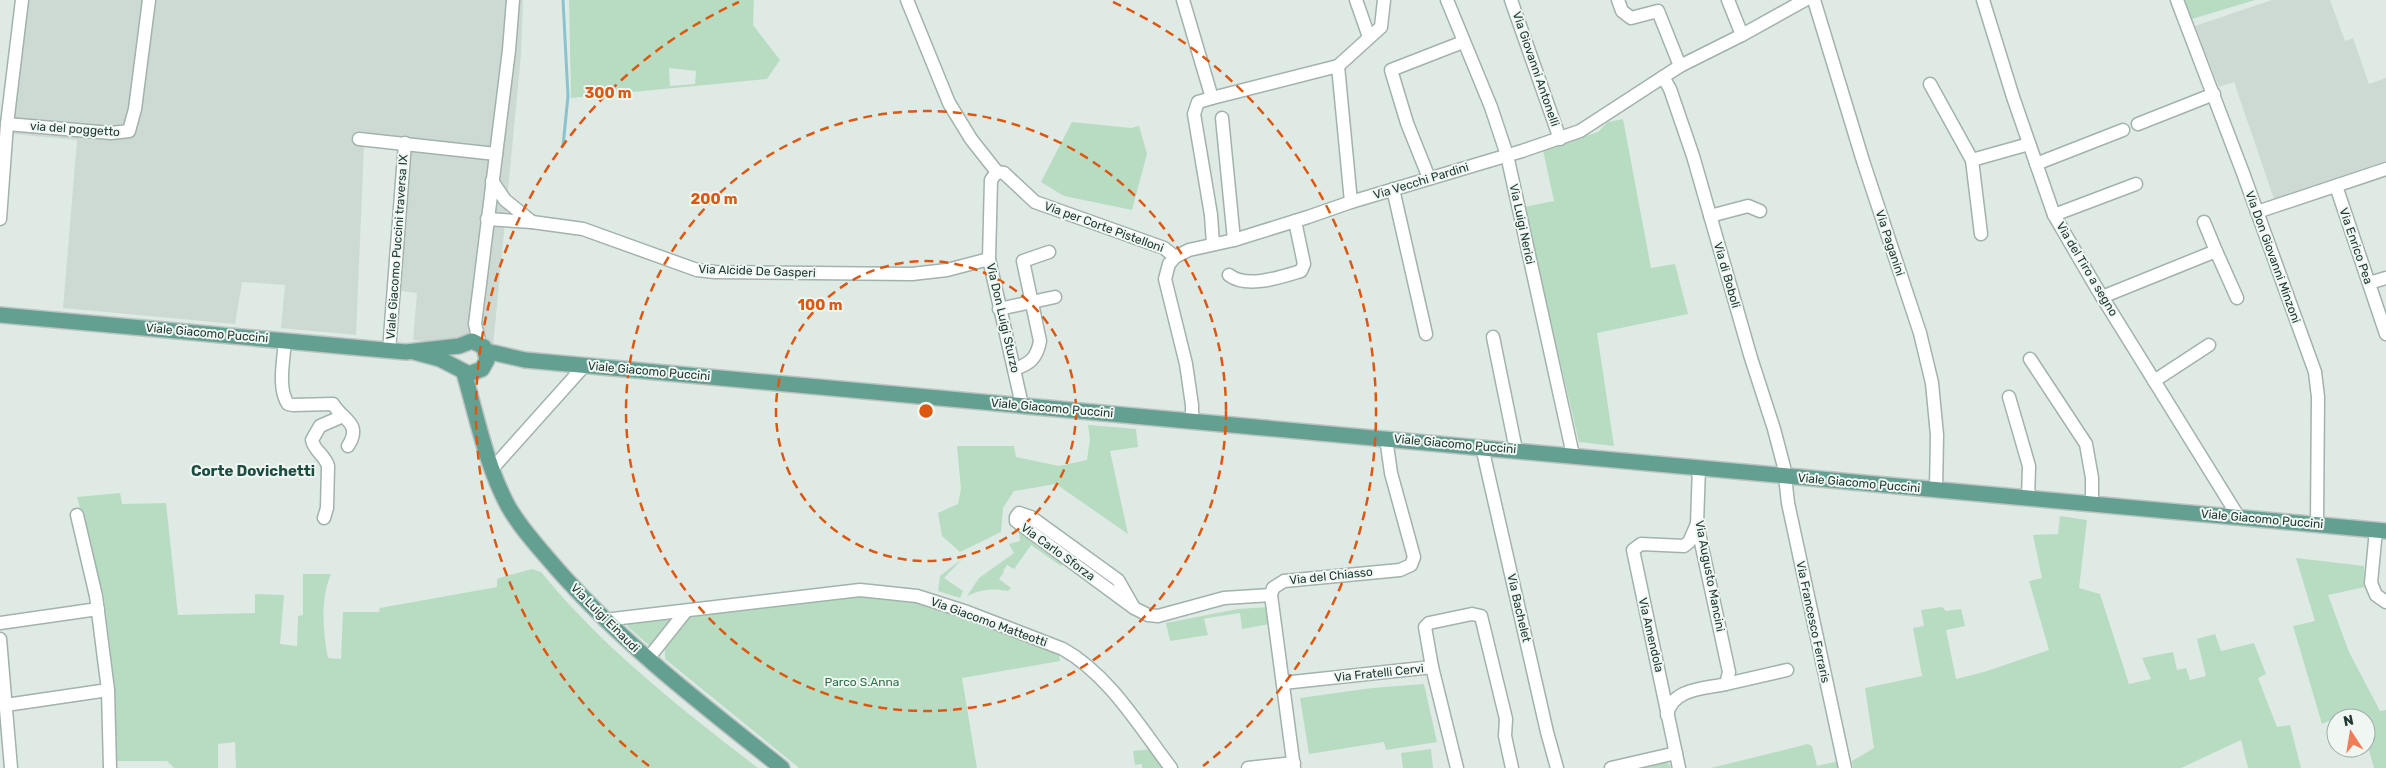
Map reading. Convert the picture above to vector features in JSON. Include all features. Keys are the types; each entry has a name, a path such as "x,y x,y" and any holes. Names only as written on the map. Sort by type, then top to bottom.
{"main road":[{"name":"Viale Giacomo Puccini","path":"0,315 389,351 476,353 525,360 2381,530"},
{"name":"Viale Giacomo Puccini","path":"414,352 440,359 460,369 476,353"},
{"path":"460,369 454,356 476,353"},
{"name":"Via Luigi Einaudi","path":"476,353 480,428"},
{"name":"Via Luigi Einaudi","path":"460,369 492,469 508,505 522,528 604,620 647,660 782,768"}],"street":[{"path":"0,220 7,124 22,0"},
{"name":"via del poggetto","path":"7,124 110,133 129,132 135,109 149,0"},
{"path":"476,353 475,324 513,0"},
{"name":"Via per Corte Pistelloni","path":"907,0 949,103 971,139 997,172 1004,174 1035,202 1164,248 1175,257"},
{"path":"1183,0 1212,98"},
{"path":"1356,0 1369,37"},
{"path":"1213,244 1211,215 1194,114 1198,102 1338,66 1381,27 1384,0"},
{"name":"Via Luigi Nerici","path":"1447,0 1491,107 1508,156 1573,455"},
{"name":"Via Giovanni Antonelli","path":"1511,0 1560,139"},
{"path":"1618,0 1622,11 1631,18 1658,11 1680,66"},
{"path":"1728,0 1742,35"},
{"name":"Via Vecchi Pardini","path":"1175,257 1189,250 1234,240 1295,222 1351,202 1560,139 1591,124 1680,66 1742,35 1805,0"},
{"name":"Via Paganini","path":"1814,0 1863,161 1920,333 1932,383 1937,435 1936,490"},
{"name":"Via del Tiro a segno","path":"1983,0 2029,144 2054,214 2102,297 2238,516"},
{"name":"Via Don Giovanni Minzoni","path":"2178,0 2214,94 2314,372 2318,397 2317,523"},
{"path":"1429,178 1407,123 1391,70 1463,42"},
{"path":"1338,66 1351,202"},
{"name":"Via di Boboli","path":"1663,77 1670,89 1693,156 1751,358 1774,429 1784,466 1784,476"},
{"path":"1930,84 1972,160 1981,234"},
{"path":"2138,124 2214,94"},
{"path":"1222,118 1234,240"},
{"path":"2036,164 2123,130"},
{"name":"Viale Giacomo Puccini traversa IX","path":"359,139 496,154"},
{"name":"Viale Giacomo Puccini traversa IX","path":"389,351 405,143"},
{"path":"1972,160 2029,144"},
{"path":"2257,212 2386,169"},
{"name":"Via Don Luigi Sturzo","path":"997,172 991,180 989,259 1022,405"},
{"path":"492,180 505,200 532,222"},
{"path":"2054,214 2136,184"},
{"name":"Via Enrico Pea","path":"2336,186 2386,334"},
{"path":"1393,189 1426,334"},
{"path":"1710,216 1748,206 1760,211"},
{"name":"Via Alcide De Gasperi","path":"487,219 532,222 583,229 697,270 715,272 912,274 948,270 989,259"},
{"path":"1229,275 1240,282 1251,282 1301,271 1304,264 1295,222"},
{"path":"2204,222 2237,298"},
{"path":"2102,297 2216,251"},
{"path":"1014,369 1032,362 1038,352 1040,341 1023,261 1049,252"},
{"path":"1175,257 1169,264 1166,279 1186,364 1192,405 1192,421"},
{"path":"2370,283 2386,278"},
{"path":"999,309 1055,297"},
{"path":"1493,338 1516,450"},
{"path":"285,340 283,388 288,404 333,404 352,423 353,437 348,446"},
{"path":"2154,380 2209,346"},
{"path":"2030,360 2086,444 2092,478 2092,504"},
{"path":"492,469 586,365"},
{"path":"2009,397 2029,466 2028,499"},
{"path":"324,518 327,508 328,466 313,446 312,440 320,426 343,416"},
{"name":"Via del Chiasso","path":"1271,595 1273,588 1284,581 1400,570 1411,565 1414,557 1391,473 1386,438"},
{"name":"Via Bachelet","path":"1482,447 1547,732 1557,768"},
{"name":"Via Augusto Mancini","path":"1699,467 1697,524 1730,672 1726,684"},
{"name":"Via Francesco Ferraris","path":"1784,476 1845,768"},
{"name":"Via Carlo Sforza","path":"1134,608 1118,580 1031,517 1019,513 1016,521 1134,608 1148,615 1158,616 1224,598 1271,595"},
{"path":"77,515 98,609 108,690 110,768"},
{"path":"1679,547 1689,542 1697,524"},
{"path":"2381,530 2371,583 2376,595 2386,602"},
{"name":"Via Amendola","path":"1679,768 1667,715 1663,686 1632,550 1641,544 1679,547 1698,554 1708,569"},
{"name":"Via Giacomo Matteotti","path":"604,620 854,590 917,596 949,606 1063,649 1077,657 1095,672 1171,768"},
{"path":"1248,768 1294,766 1271,595"},
{"path":"0,623 98,609"},
{"path":"647,660 686,611"},
{"path":"1432,667 1425,626 1429,623 1472,614 1481,616 1506,719 1504,736 1512,768"},
{"path":"0,639 11,768"},
{"name":"Via Fratelli Cervi","path":"1284,683 1432,667 1457,768"},
{"path":"1663,686 1669,692 1679,695 1787,670"},
{"path":"6,705 108,690"},
{"path":"1667,715 1669,706 1679,695"},
{"path":"1611,768 1676,753"}],"shaded area":[{"path":"16,0 523,0 521,55 493,347 413,340 417,293 401,291 411,149 364,146 356,335 281,328 285,285 242,282 235,324 63,308 77,140 2,133"},
{"path":"2272,0 2330,0 2345,41 2353,38 2369,84 2386,78 2386,161 2274,199 2234,82 2219,87 2195,26"}],"green space":[{"path":"569,0 754,0 753,25 780,60 767,79 571,98","holes":["669,68 696,71 695,84 670,86"]},
{"path":"2185,0 2255,0 2192,19"},
{"path":"1623,119 1651,268 1675,264 1688,314 1597,333 1614,446 1579,442 1524,207 1554,201 1543,150 1598,132 1608,122"},
{"path":"1072,122 1131,128 1139,126 1147,154 1132,210 1064,196 1041,182"},
{"path":"1088,425 1136,429 1138,447 1110,451 1128,534 1056,484 1014,491 1003,508 1001,532 960,552 942,536 938,513 958,504 961,489 957,446 1014,446 1016,457 1059,466 1087,460 1090,439"},
{"path":"120,493 122,504 166,503 178,615 255,613 255,594 284,595 280,644 297,646 298,616 303,615 303,574 331,574 324,605 328,658 341,659 343,612 379,612 380,608 497,587 497,580 499,578 532,569 541,572 565,600 616,652 671,700 758,768 236,768 235,742 218,744 218,768 174,768 167,761 113,761 115,691 104,597 77,497"},
{"path":"2060,516 2087,520 2079,588 2100,594 2129,684 2151,679 2142,658 2173,652 2177,670 2186,668 2190,680 2206,676 2197,639 2215,634 2221,651 2254,643 2266,674 2258,678 2277,727 2290,725 2301,768 2248,768 2241,740 2181,768 1853,768 1852,761 1874,748 1865,688 1922,676 1913,628 1924,626 1921,610 1942,607 1946,611 1961,609 1965,626 1946,630 1956,679 1984,672 2049,650 2029,581 2042,578 2033,535 2058,534"},
{"path":"1018,526 1036,538 1033,543 1062,564 1061,566 1031,545 1014,569 1007,565 999,579 1011,588 1008,591 987,590 967,596 979,578 1014,553 1009,544 1020,541"},
{"path":"963,558 944,578 963,591 960,598 938,591 940,576"},
{"path":"2296,558 2364,566 2365,587 2328,595 2349,652 2380,711 2386,710 2386,768 2374,768 2371,758 2376,758 2376,708 2326,708 2326,722 2322,724 2293,626 2315,621"},
{"name":"Parco S.Anna","path":"851,595 905,597 946,609 1059,654 1060,661 962,678 977,768 799,768 665,659 665,648 690,617"},
{"path":"1268,607 1270,624 1242,629 1240,613 1208,618 1204,619 1208,635 1170,641 1166,623 1238,609"},
{"path":"672,618 650,646 627,624"},
{"path":"1424,684 1437,742 1386,750 1384,742 1309,754 1300,698 1372,688"},
{"path":"1808,744 1812,746 1817,766 1839,761 1841,768 1711,768"},
{"path":"1153,749 1165,768 1142,768 1142,764 1135,765 1133,751"},
{"path":"1431,749 1433,768 1403,768 1401,753"},
{"path":"1663,761 1670,765 1671,768 1628,768"}],"waterway":[{"path":"563,0 568,96 563,146"}],"district":[{"name":"Corte Dovichetti","path":"253,471"}]}
